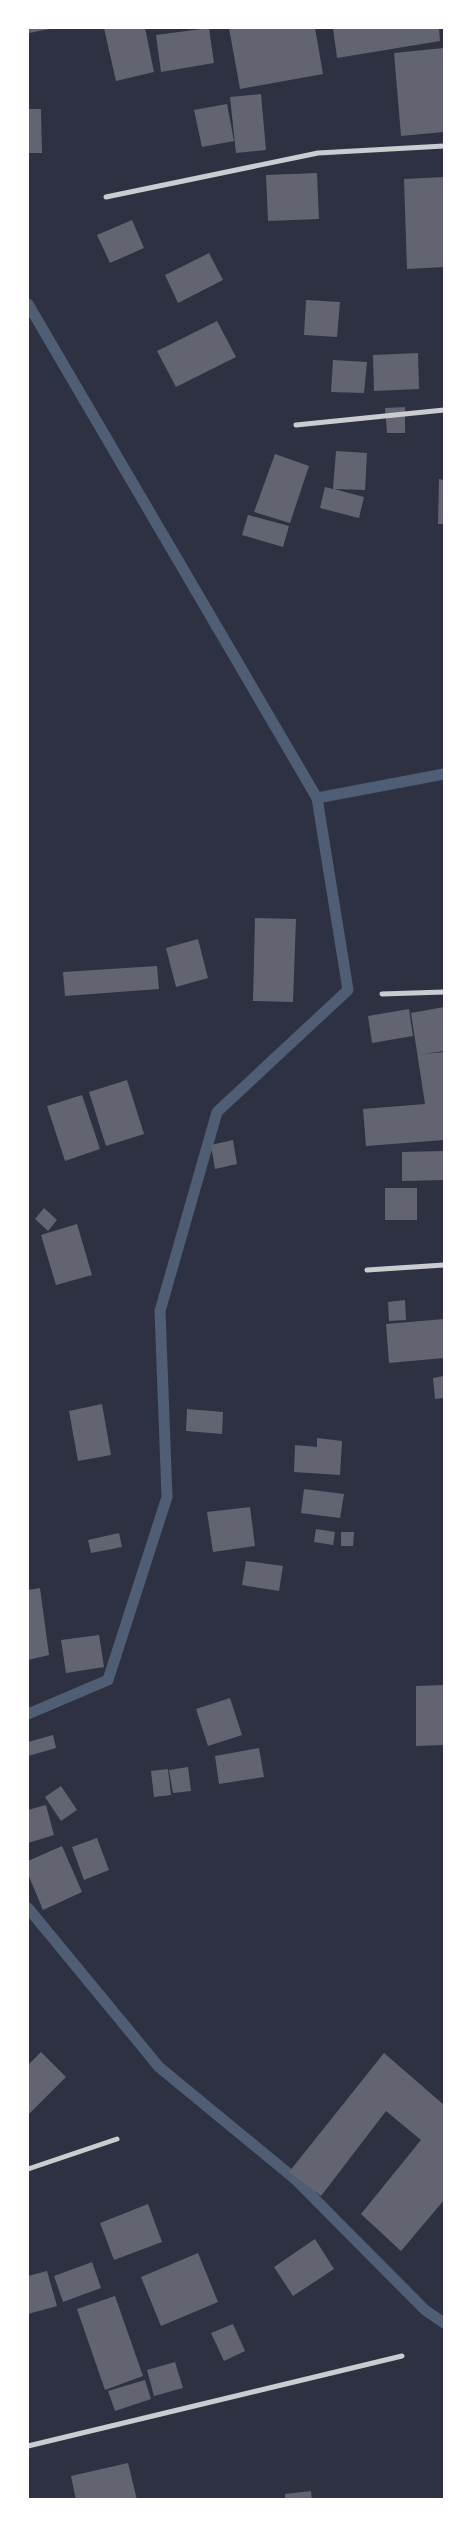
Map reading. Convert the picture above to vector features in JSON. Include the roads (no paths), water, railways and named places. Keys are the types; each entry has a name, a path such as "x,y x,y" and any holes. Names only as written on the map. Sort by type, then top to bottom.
{"street":[{"path":"106,197 318,153 444,146"},
{"path":"296,425 444,410"},
{"path":"382,994 444,992"},
{"path":"367,1270 444,1265"},
{"path":"28,2169 117,2139"},
{"path":"28,2446 402,2356"}],"waterway":[{"path":"28,304 317,798 444,774"},
{"path":"28,1714 108,1680 167,1497 160,1311 217,1112 348,990 317,798"},
{"path":"28,1908 159,2067 295,2179 425,2310 444,2323"}]}
